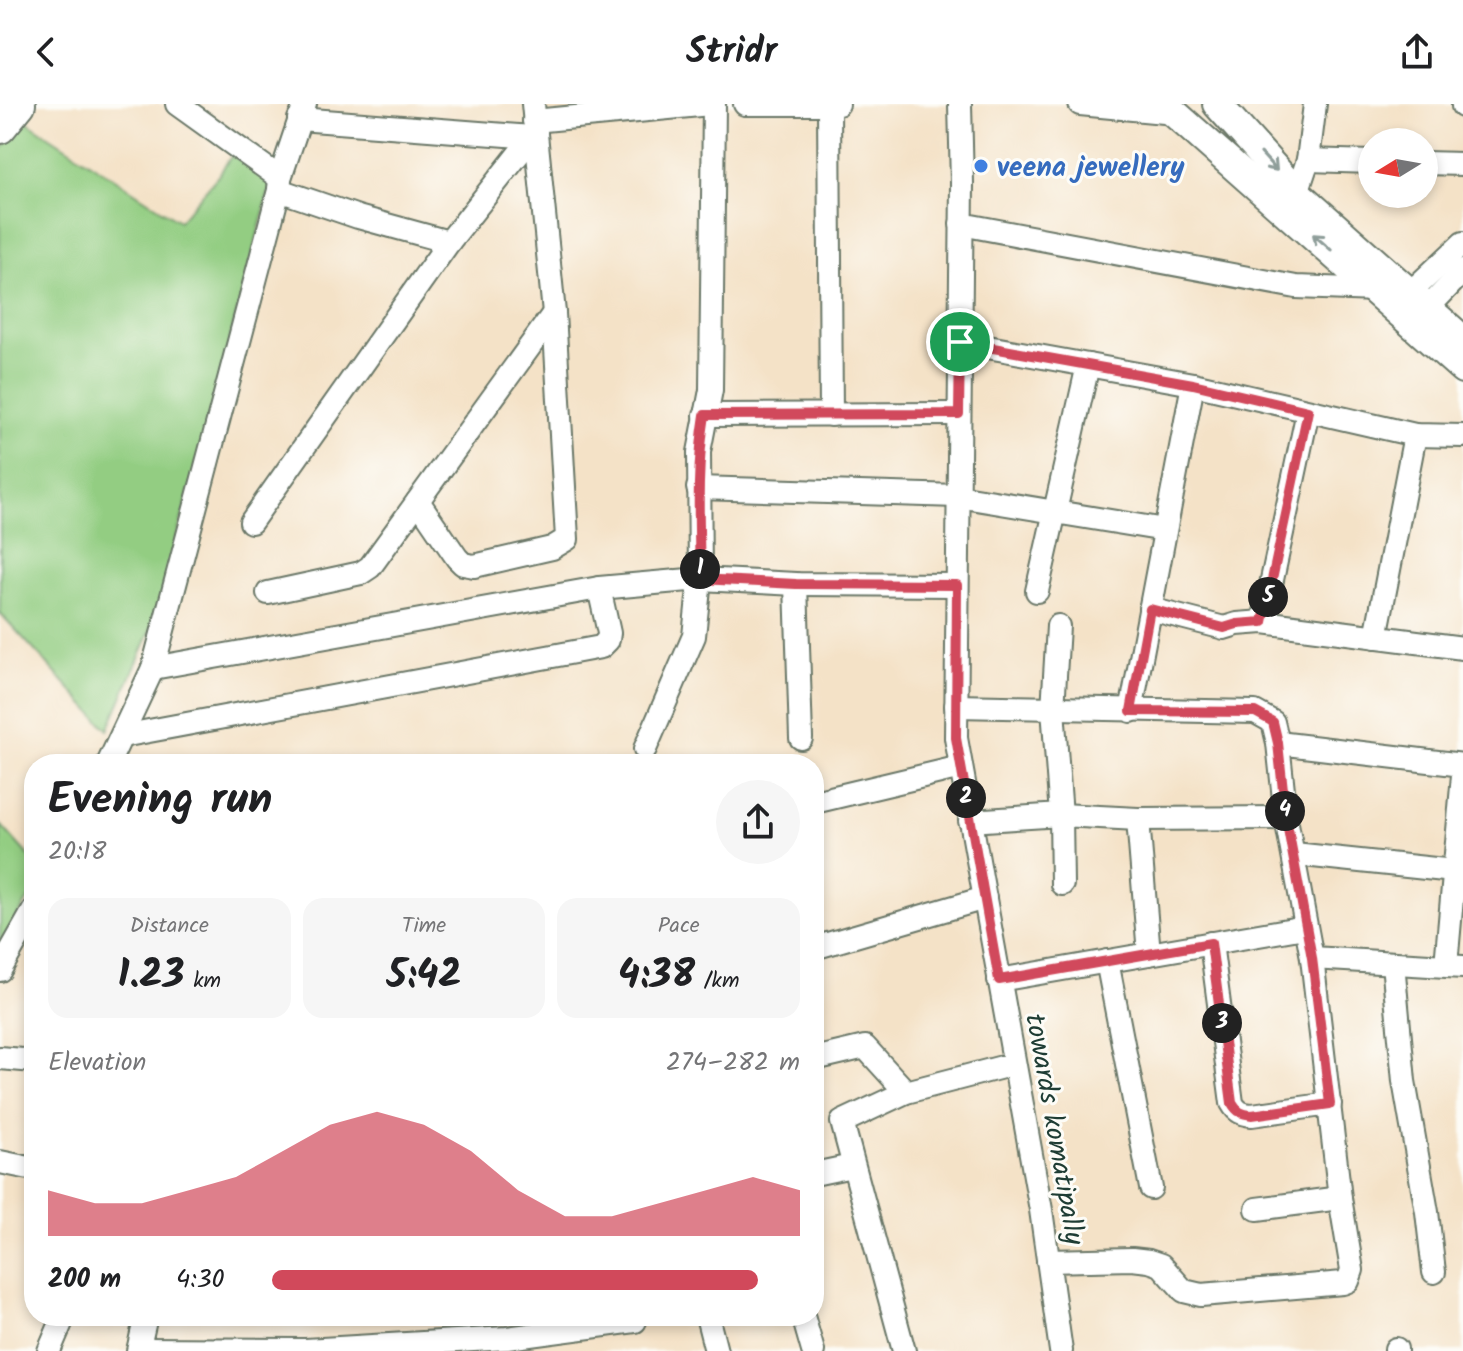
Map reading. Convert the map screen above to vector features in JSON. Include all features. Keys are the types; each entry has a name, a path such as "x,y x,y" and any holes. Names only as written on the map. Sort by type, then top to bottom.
{"highway":[{"path":"0,127 19,104"}],"main road":[{"path":"1217,104 1463,369"},
{"path":"1170,109 1404,303 1463,340"}],"street":[{"path":"178,104 280,184 358,217 449,242"},
{"path":"113,754 153,668 280,184 302,112 534,123 712,104 711,390 699,452 700,579 694,636 645,749"},
{"path":"745,104 838,104"},
{"path":"829,104 831,415"},
{"name":"towards komatipally","path":"960,104 956,738 1061,1351"},
{"path":"1080,104 1170,109"},
{"path":"1297,193 1308,160 1315,104"},
{"path":"251,522 534,123"},
{"path":"418,501 463,564 474,566 552,548 567,539 554,313 534,123"},
{"path":"1308,160 1358,162"},
{"path":"1438,163 1463,164"},
{"path":"961,224 1296,287 1404,303 1463,271"},
{"path":"1404,303 1463,243"},
{"path":"268,593 361,573 370,567 554,313"},
{"path":"960,342 1193,384 1415,435 1463,436"},
{"path":"1037,591 1088,365"},
{"path":"1131,711 1193,384"},
{"path":"1263,622 1308,411"},
{"path":"705,415 959,414"},
{"path":"1376,637 1415,435"},
{"path":"698,488 958,496 1165,530"},
{"path":"153,668 599,588 700,579 796,584 957,585"},
{"path":"796,584 801,738"},
{"path":"122,736 601,647 608,640 609,633 599,588"},
{"path":"1150,609 1224,628 1263,622 1463,648"},
{"path":"1058,626 1053,709 1061,815 1062,884"},
{"path":"956,706 1255,712 1273,722 1278,743 1286,818 1312,958 1340,1198 1352,1270 1348,1281 1201,1295 1184,1291 1161,1265 1149,1261 1048,1261"},
{"path":"1278,743 1463,765"},
{"path":"824,800 961,767"},
{"path":"1312,958 1454,966 1454,871 1463,775"},
{"path":"970,821 1061,815 1138,819 1286,818"},
{"path":"1138,819 1149,954"},
{"path":"1294,854 1454,871"},
{"path":"824,945 985,898"},
{"path":"999,980 1305,927"},
{"path":"1211,943 1235,1109 1252,1115 1330,1104"},
{"path":"0,970 24,945"},
{"path":"1107,961 1151,1188"},
{"path":"1393,963 1404,1081 1434,1272"},
{"path":"824,1057 865,1047 906,1092"},
{"path":"0,1058 24,1060"},
{"path":"904,1351 842,1122 906,1092 1014,1064"},
{"path":"0,1162 24,1167"},
{"path":"824,1172 852,1166"},
{"path":"1257,1209 1340,1198"},
{"path":"49,1351 60,1326"},
{"path":"144,1326 139,1350 305,1350 589,1326"},
{"path":"710,1326 716,1351"},
{"path":"806,1326 813,1351"}],"green space":[{"path":"26,121 179,221 232,155 272,181 154,623 108,730 0,613 0,151"},
{"path":"1,825 24,851 24,906 0,944"}],"place":[{"name":"veena jewellery","path":"981,166"}],"route":[{"path":"960,342 1193,384 1308,411 1263,622 1224,628 1150,609 1131,711 1255,712 1273,722 1286,818 1312,958 1330,1104 1252,1115 1235,1109 1211,943 999,980 956,738 957,585 796,584 700,579 699,452 705,415 959,414 960,342"}]}
